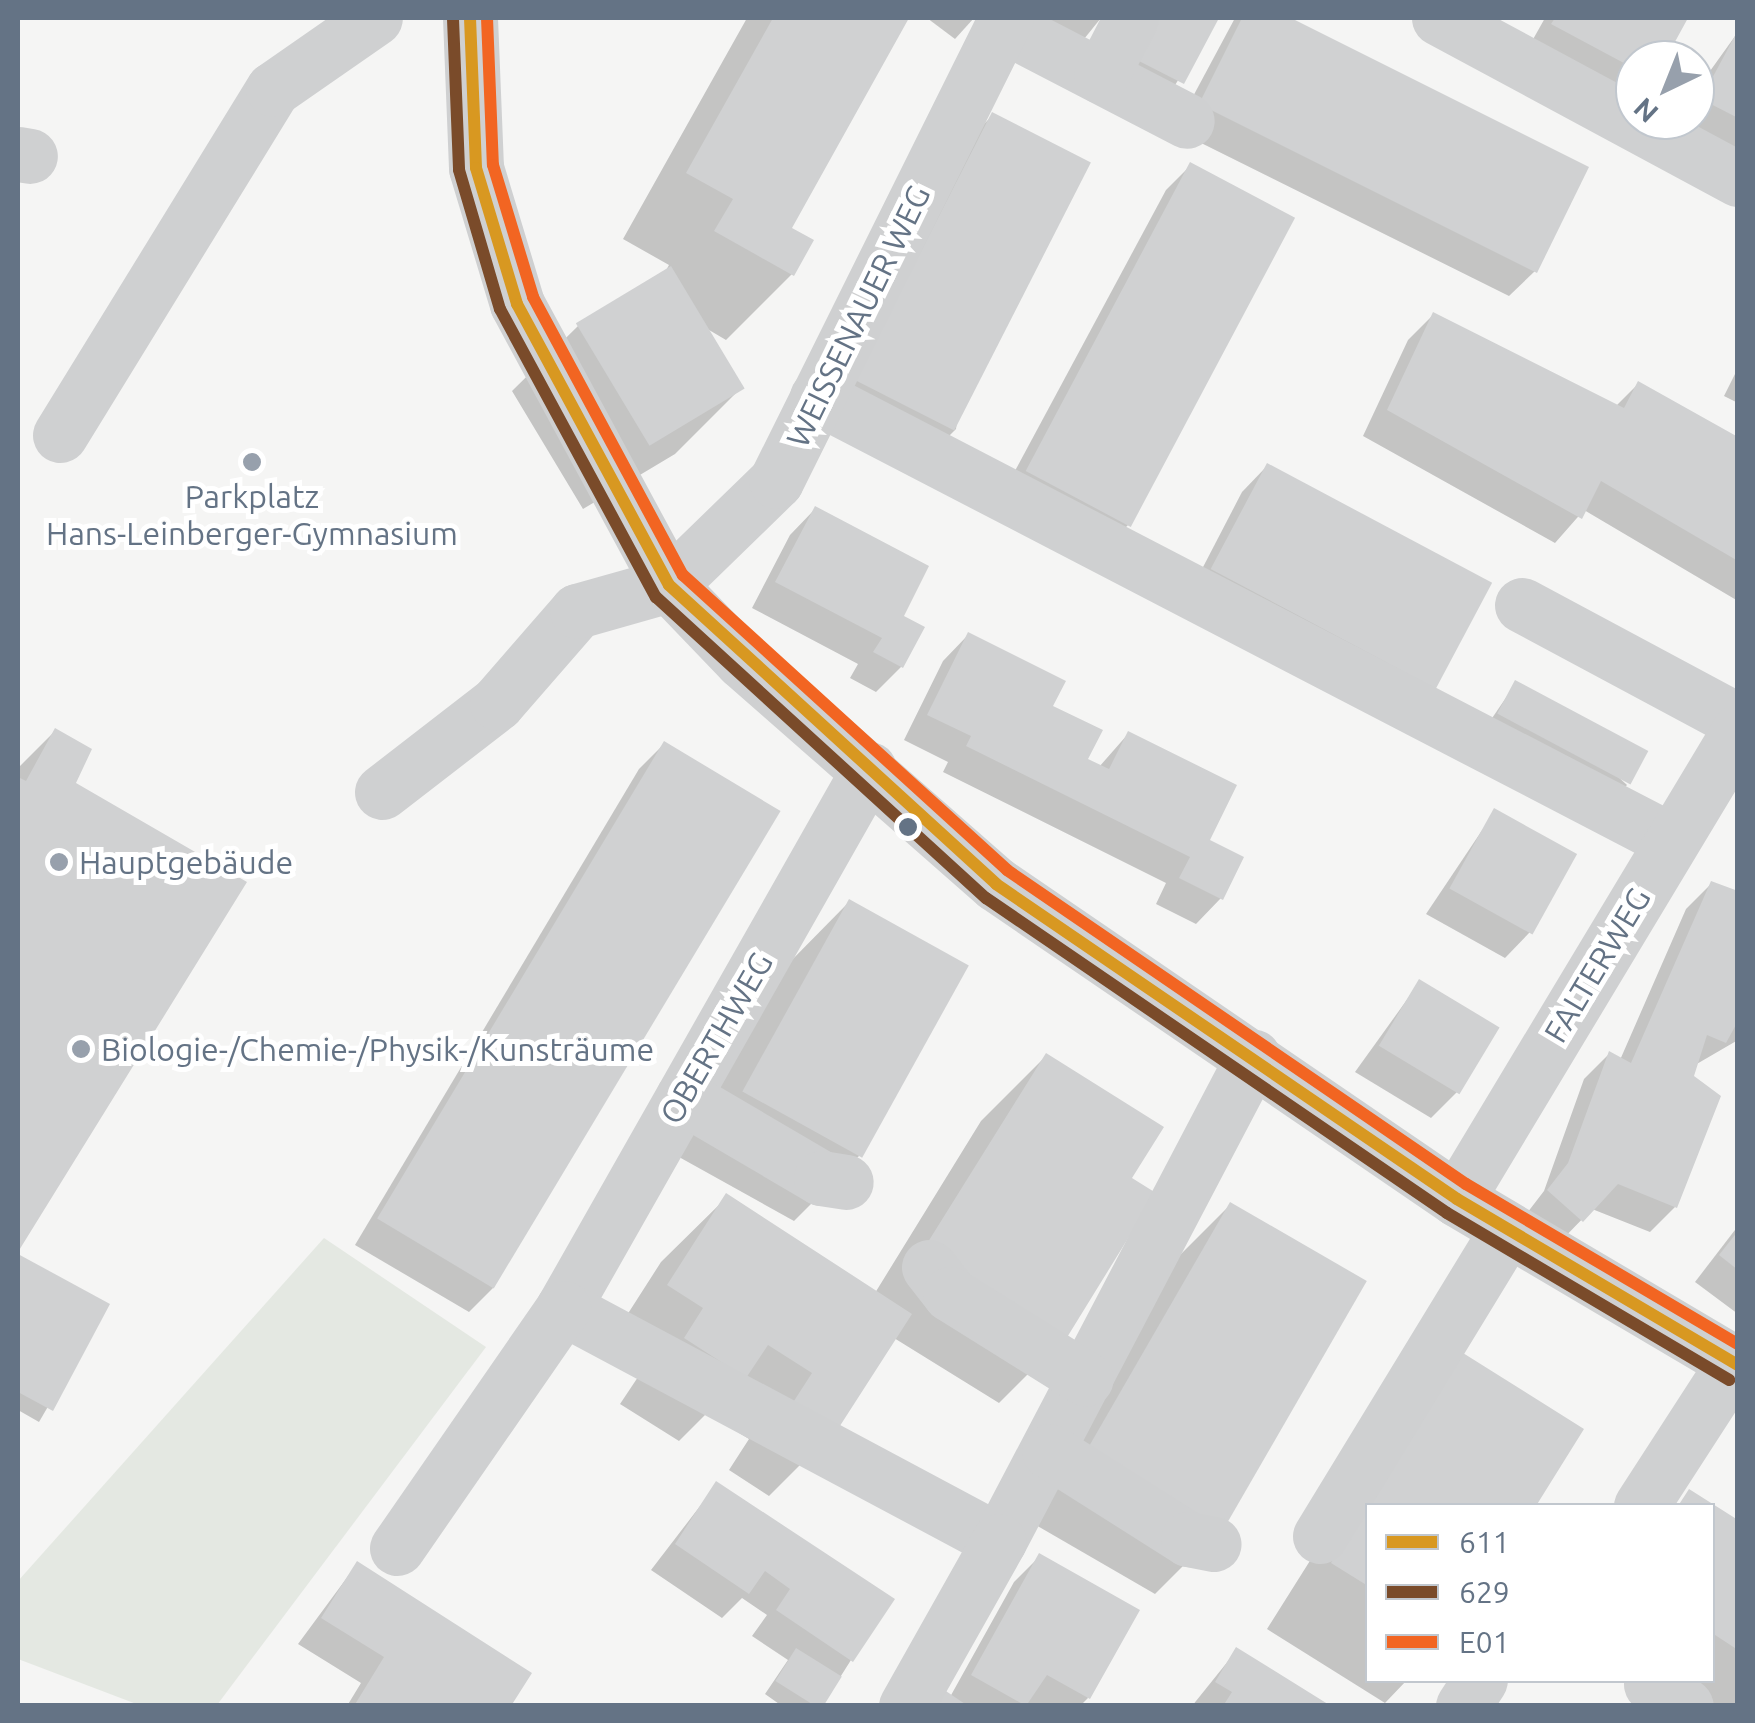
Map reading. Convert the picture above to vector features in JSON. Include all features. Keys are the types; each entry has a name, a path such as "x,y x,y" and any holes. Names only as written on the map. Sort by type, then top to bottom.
{"street":[{"path":"60,435 140,312 273,89 375,18"},
{"path":"470,18 476,168 517,304 668,585 996,884 1457,1199 1736,1364 1644,1503"},
{"path":"1101,76 1132,18"},
{"path":"1438,18 1738,179"},
{"path":"1004,21 1187,122"},
{"name":"WEISSENAUER WEG","path":"668,585 776,481 1004,21"},
{"path":"818,398 1672,841"},
{"path":"382,792 498,703 577,611 668,585"},
{"path":"1522,605 1738,721"},
{"name":"FALTERWEG","path":"1457,1199 1738,732"},
{"name":"OBERTHWEG","path":"397,1548 562,1308 870,768"},
{"path":"906,1706 1049,1451 1253,1057"},
{"path":"683,1097 821,1178 846,1182"},
{"path":"1320,1536 1506,1230"},
{"path":"929,1267 950,1294 1086,1379"},
{"path":"562,1308 999,1541"},
{"path":"1049,1451 1188,1539 1214,1544"},
{"path":"1463,1706 1478,1683"}],"shaded area":[{"path":"324,1238 486,1347 217,1705 139,1705 18,1659 18,1581"}],"building":[{"path":"773,18 909,18 792,228 814,240 794,276 714,231 733,199 686,173"},
{"path":"1157,18 1219,18 1184,84 1135,59"},
{"path":"1242,18 1291,18 1589,167 1537,273 1199,104"},
{"path":"1555,18 1688,18 1676,40 1615,40 1615,58 1551,24"},
{"path":"1738,30 1738,118 1715,106 1715,73"},
{"path":"992,112 1091,162 954,431 855,380"},
{"path":"1190,162 1295,218 1131,527 1026,471"},
{"path":"671,266 745,389 650,446 576,323"},
{"path":"1433,312 1624,408 1638,381 1738,437 1738,561 1601,481 1582,519 1387,410"},
{"path":"1267,463 1492,583 1436,689 1211,569"},
{"path":"815,506 929,566 904,616 925,627 903,668 873,652 882,638 775,582"},
{"path":"968,632 1066,681 1053,706 1103,730 1088,759 1109,769 1128,731 1237,785 1210,840 1244,857 1223,900 1179,878 1190,857 966,746 971,736 927,715"},
{"path":"1515,680 1648,751 1630,784 1497,714"},
{"name":"Biologie-/Chemie-/Physik-/Kunsträume","path":"55,728 92,749 76,783 247,882 18,1252 18,777 26,781"},
{"path":"664,741 781,811 494,1288 377,1218"},
{"path":"1494,808 1577,854 1532,935 1449,888"},
{"path":"1711,881 1738,891 1738,1021 1726,1043 1707,1035 1694,1076 1721,1096 1677,1208 1618,1184 1583,1222 1547,1190 1568,1163 1609,1051 1631,1063"},
{"path":"849,899 969,965 862,1158 742,1091"},
{"path":"1419,979 1500,1027 1459,1094 1379,1046"},
{"path":"1046,1053 1164,1127 1132,1178 1156,1193 1066,1339 923,1250"},
{"path":"726,1193 912,1314 836,1432 792,1404 812,1373 768,1345 746,1378 684,1338 703,1308 667,1285"},
{"path":"1230,1202 1367,1281 1223,1530 1086,1451"},
{"path":"1738,1231 1738,1270 1719,1255"},
{"path":"18,1254 110,1304 53,1411 18,1392"},
{"path":"1463,1353 1584,1429 1538,1503 1369,1503"},
{"path":"716,1481 895,1599 853,1662 776,1610 790,1589 765,1571 749,1594 675,1544"},
{"path":"1689,1489 1711,1503 1680,1503"},
{"path":"1715,1505 1738,1520 1738,1650 1715,1635"},
{"path":"1365,1509 1365,1584 1331,1563"},
{"path":"1039,1553 1140,1610 1090,1699 1047,1675 1026,1706 971,1675"},
{"path":"357,1561 532,1673 511,1706 354,1706 384,1657 321,1618"},
{"path":"1236,1647 1331,1706 1223,1706 1232,1692 1215,1682"},
{"path":"796,1648 842,1677 823,1706 815,1706 775,1681"},
{"path":"937,1685 968,1706 924,1706"}],"transit line":[{"name":"611","path":"470,18 476,168 517,304 669,585 996,884 1457,1199 1738,1365"},
{"name":"E01","path":"487,18 493,165 533,297 683,575 1007,870 1466,1184 1738,1344"},
{"name":"629","path":"453,19 459,170 500,309 656,597 986,898 1447,1213 1729,1380"}],"place":[{"name":"Parkplatz Hans-Leinberger-Gymnasium","path":"252,462"},
{"name":"Hauptgebäude","path":"59,862"},
{"name":"Biologie-/Chemie-/Physik-/Kunsträume","path":"81,1049"}]}
